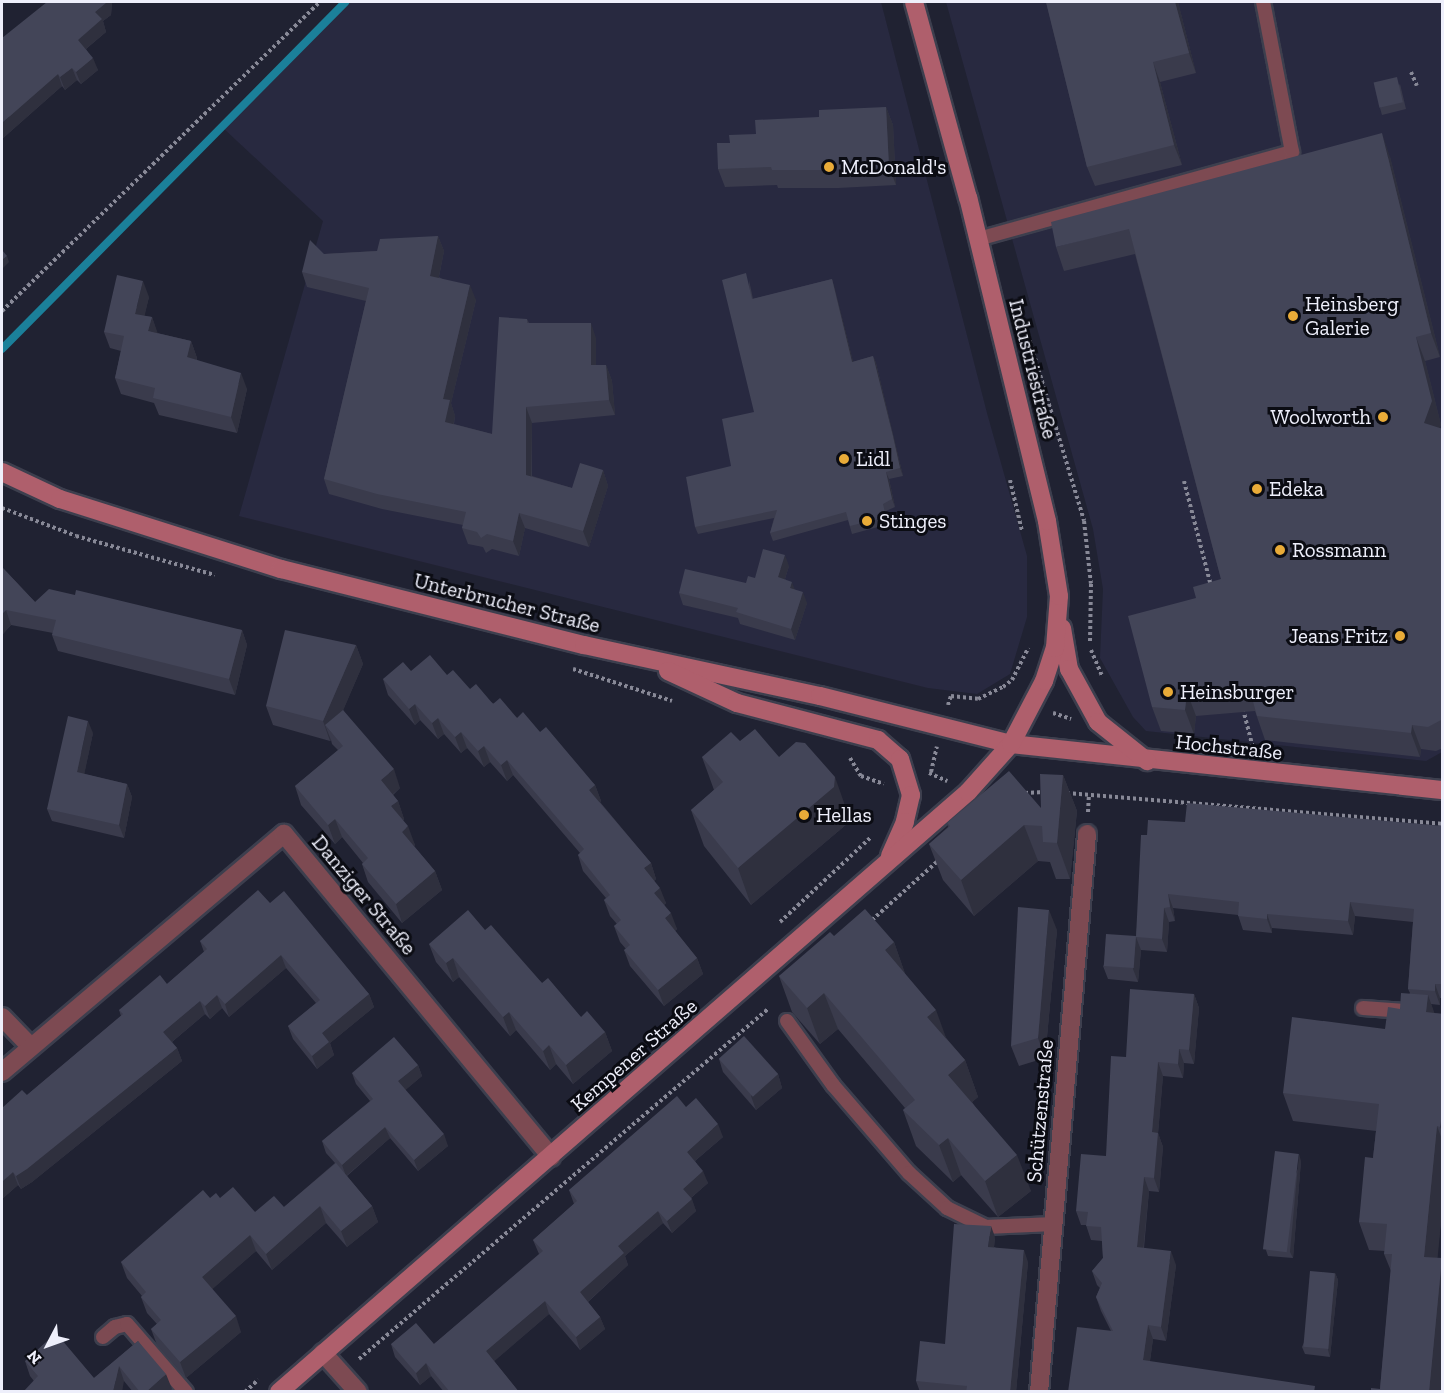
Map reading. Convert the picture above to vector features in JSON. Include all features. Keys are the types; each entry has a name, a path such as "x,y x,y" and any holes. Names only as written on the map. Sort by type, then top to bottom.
{"street":[{"name":"Industriestraße","path":"914,2 978,239 1047,521 1059,596 1054,648 1044,681 1011,744"},
{"name":"Unterbrucher Straße","path":"2,472 60,499 261,563 639,658 1011,744"},
{"path":"1059,596 1070,669 1080,693 1098,722 1147,761"},
{"path":"639,658 737,703 878,740 900,759 909,780 911,795 905,822 886,864"},
{"name":"Hochstraße","path":"1011,744 1147,761 1441,788"},
{"name":"Kempener Straße","path":"279,1392 968,792 1011,744"},
{"name":"Danziger Straße","path":"2,1072 30,1046 284,834 551,1157"},
{"name":"Schützenstraße","path":"1039,1392 1087,834"},
{"path":"2,1017 30,1046"},
{"path":"323,1353 358,1392"}],"lane":[{"path":"978,239 1292,152 1263,2"},
{"path":"1363,1008 1420,1012"},
{"path":"787,1021 833,1084 909,1173 947,1209 986,1227 1053,1224"},
{"path":"103,1337 116,1327 127,1324 186,1392"}],"path":[{"path":"2,311 320,2"},
{"path":"1411,72 1417,86"},
{"path":"1184,481 1213,593"},
{"path":"2,508 76,536 222,577"},
{"path":"931,772 951,696 978,699 996,692 1012,680 1029,645"},
{"path":"561,665 682,704"},
{"path":"1242,705 1259,772"},
{"path":"846,750 861,776 875,783 909,780 931,772 968,792"},
{"path":"1017,793 1052,791"},
{"path":"1061,792 1443,824"},
{"path":"869,922 947,853"},
{"path":"341,1374 774,1004"}],"shaded area":[{"path":"344,2 881,2 987,413 1027,556 1027,617 1010,674 977,694 928,688 239,516 323,221 222,127"},
{"path":"946,2 1442,2 1442,752 1426,761 1146,731 1133,717 1100,658 1103,589 1093,529"}],"building":[{"path":"47,2 106,2 95,12 102,19 78,40 93,58 76,72 72,68 60,77 58,74 2,123 2,38"},
{"path":"1046,2 1175,2 1189,53 1153,62 1174,145 1087,167"},
{"path":"1397,77 1403,102 1379,108 1374,82"},
{"path":"886,107 889,167 832,170 772,170 771,167 718,169 717,143 730,143 729,135 756,134 755,120 819,117 819,110"},
{"path":"1382,133 1431,333 1416,337 1432,401 1424,423 1443,429 1443,719 1428,727 1412,725 1411,733 1257,716 1249,687 1187,692 1185,710 1152,707 1128,616 1196,598 1193,587 1221,579 1129,229 1056,247 1051,222"},
{"path":"438,236 430,276 470,285 443,399 450,400 445,422 492,434 499,317 527,319 527,323 591,323 591,365 606,365 609,400 526,407 526,475 572,488 580,463 603,470 583,531 519,513 513,541 487,534 481,538 477,532 462,528 466,512 377,494 324,479 369,288 302,272 310,240 324,254 377,251 380,239"},
{"path":"2,250 7,256 2,260"},
{"path":"746,273 752,299 832,279 852,362 873,356 893,436 900,468 886,472 892,499 883,504 886,517 850,526 846,512 770,533 777,510 695,527 686,477 731,466 722,419 754,412 722,280"},
{"path":"117,275 143,281 135,314 152,317 148,331 191,341 187,357 241,373 231,417 153,398 155,388 115,378 124,336 104,332"},
{"path":"763,549 785,555 778,577 792,582 790,588 803,592 791,629 736,612 738,608 679,593 685,569 746,583 748,576 755,578"},
{"path":"2,567 35,602 49,589 75,595 76,590 242,630 229,679 52,635 56,620 6,610 2,614"},
{"path":"285,630 356,645 323,721 266,706"},
{"path":"430,655 447,675 453,670 470,689 476,684 493,704 500,698 517,718 523,712 540,732 546,727 595,785 589,790 651,863 644,868 660,888 654,893 671,913 665,918 697,958 658,990 624,950 630,945 614,926 621,920 604,900 610,895 578,855 584,849 507,760 501,765 484,746 478,751 461,732 455,737 438,718 432,723 415,704 409,709 383,679 403,662 411,671"},
{"path":"343,710 394,769 381,780 398,801 391,806 408,826 402,832 435,871 396,904 362,864 368,858 335,819 328,825 295,786 343,746 325,725"},
{"path":"68,716 88,721 77,772 127,784 119,825 47,809"},
{"path":"755,729 779,757 796,742 805,743 835,777 834,787 738,868 691,810 723,782 702,757 731,732 740,741"},
{"path":"1009,771 1041,808 1040,774 1063,775 1057,843 1043,842 1042,826 1024,825 961,880 929,844 950,826 947,823"},
{"path":"1187,803 1443,826 1443,984 1435,984 1435,991 1408,989 1414,909 1350,902 1348,921 1267,914 1267,919 1238,916 1239,902 1168,894 1170,907 1164,908 1162,939 1136,937 1141,835 1147,835 1148,820 1185,822"},
{"path":"258,890 270,903 284,891 369,994 322,1033 329,1042 312,1056 288,1026 320,1000 281,955 225,1004 217,995 205,1006 200,1001 163,1032 177,1048 27,1169 16,1176 13,1172 2,1182 2,1108 22,1090 27,1095 123,1014 119,1010 160,975 167,984 207,949 200,941"},
{"path":"1018,907 1049,910 1038,1038 1011,1046"},
{"path":"865,909 894,942 885,950 936,1010 927,1017 965,1060 948,1075 1017,1155 985,1181 948,1138 939,1145 903,1110 915,1100 824,993 807,1008 779,976 830,932 834,936"},
{"path":"468,910 485,930 491,925 542,983 548,978 581,1017 587,1011 605,1032 566,1065 549,1045 543,1051 509,1012 503,1017 453,958 446,963 429,944"},
{"path":"1106,934 1136,936 1134,968 1104,966"},
{"path":"1130,989 1194,994 1189,1050 1179,1049 1178,1064 1158,1062 1152,1132 1158,1133 1154,1178 1144,1177 1137,1247 1171,1251 1161,1327 1148,1325 1143,1360 1315,1386 1314,1392 1068,1392 1077,1327 1113,1331 1096,1297 1102,1283 1092,1271 1103,1258 1101,1227 1086,1226 1088,1212 1076,1211 1081,1154 1106,1156 1111,1056 1126,1057"},
{"path":"1401,993 1428,995 1426,1012 1443,1014 1443,1109 1440,1127 1437,1126 1424,1257 1442,1258 1429,1392 1371,1392 1371,1388 1380,1389 1392,1254 1384,1254 1387,1224 1359,1222 1365,1157 1373,1158 1379,1104 1283,1093 1292,1017 1385,1029 1388,1007 1400,1009"},
{"path":"744,1036 778,1074 753,1097 719,1059"},
{"path":"394,1037 418,1065 398,1081 444,1134 414,1160 385,1127 342,1165 322,1141 373,1099 352,1073"},
{"path":"677,1096 686,1107 696,1098 718,1124 687,1152 703,1171 683,1189 692,1199 667,1221 658,1211 618,1246 624,1253 580,1292 600,1317 576,1337 545,1301 486,1351 519,1392 450,1392 426,1363 416,1373 391,1344 416,1323 434,1344 543,1251 533,1240 577,1201 569,1190"},
{"path":"1275,1151 1299,1154 1287,1252 1263,1249"},
{"path":"336,1163 372,1206 341,1231 320,1206 266,1254 250,1235 202,1277 236,1316 180,1362 151,1329 161,1320 141,1297 146,1292 121,1262 203,1190 210,1198 216,1193 220,1198 233,1187 255,1212 274,1196 284,1207"},
{"path":"954,1224 991,1226 988,1247 1024,1250 1010,1392 966,1392 967,1386 916,1381 920,1341 945,1344"},
{"path":"1310,1271 1335,1273 1328,1349 1303,1347"},
{"path":"56,1333 94,1378 138,1341 166,1374 146,1392 140,1392 119,1366 113,1392 23,1392 38,1376 25,1361"}],"waterway":[{"path":"2,349 345,2"}],"place":[{"name":"McDonald's","path":"829,167"},
{"name":"Heinsberg Galerie","path":"1293,316"},
{"name":"Woolworth","path":"1383,417"},
{"name":"Lidl","path":"844,459"},
{"name":"Edeka","path":"1257,489"},
{"name":"Stinges","path":"867,521"},
{"name":"Rossmann","path":"1280,550"},
{"name":"Jeans Fritz","path":"1400,636"},
{"name":"Heinsburger","path":"1168,692"},
{"name":"Hellas","path":"804,815"}]}
